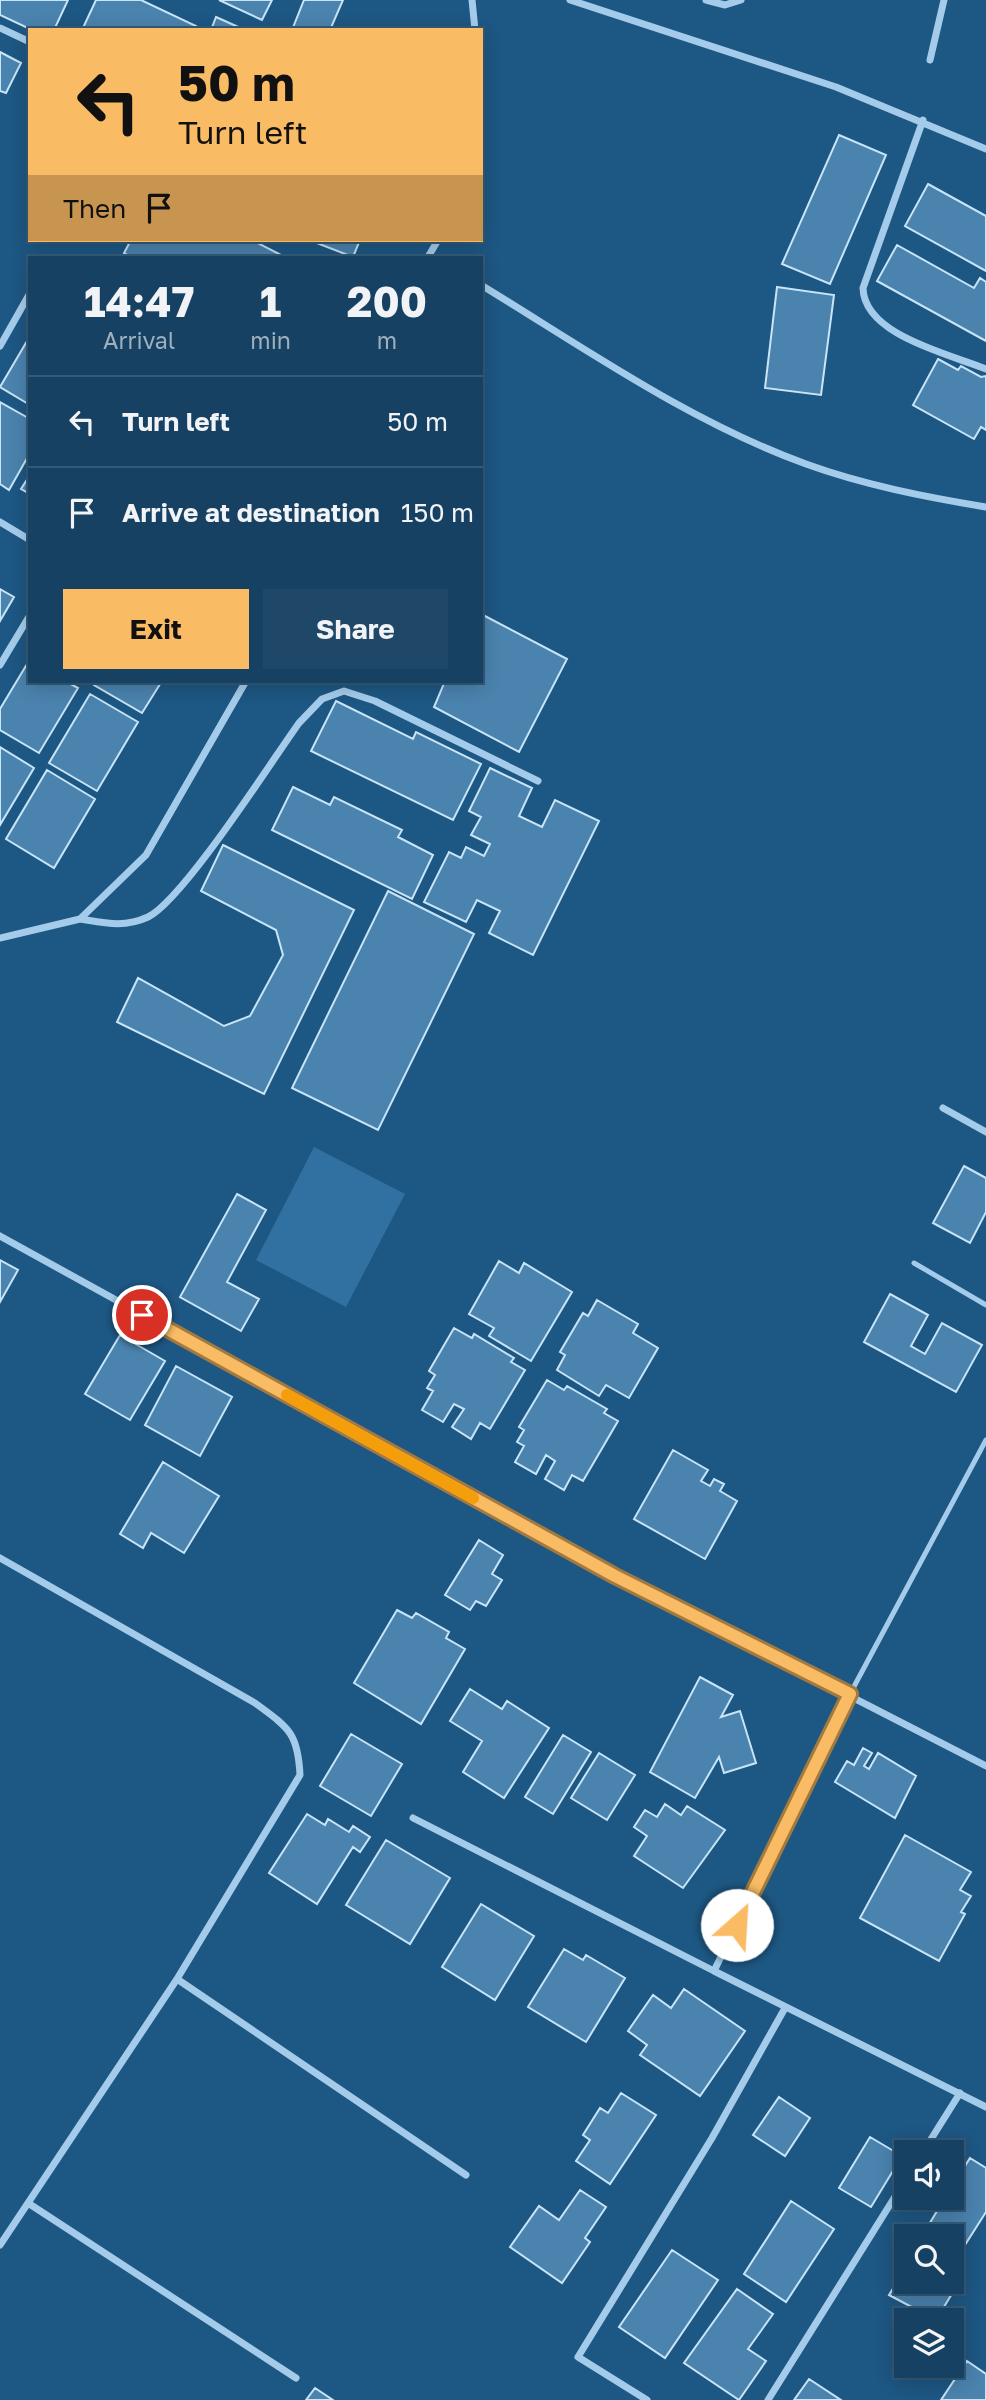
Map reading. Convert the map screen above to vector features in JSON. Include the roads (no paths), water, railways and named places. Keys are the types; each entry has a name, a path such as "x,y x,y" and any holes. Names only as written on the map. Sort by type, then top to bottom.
{"street":[{"path":"472,0 475,28"},
{"path":"570,0 836,87 923,120 986,149"},
{"path":"706,0 724,5 741,0"},
{"path":"930,60 944,0"},
{"path":"0,28 28,41"},
{"path":"923,120 863,288 863,301 868,312 896,333 986,369"},
{"path":"483,286 600,358 730,431 806,464 909,494 986,507"},
{"path":"0,346 28,297"},
{"path":"0,522 28,539"},
{"path":"0,665 28,618"},
{"path":"80,919 146,855 245,683"},
{"path":"0,938 80,919 121,926 150,916 180,888 299,723 322,699 344,691 374,701 538,781"},
{"path":"943,1108 986,1132"},
{"path":"0,1236 615,1576 986,1766"},
{"path":"0,1558 255,1703 278,1719 299,1744 300,1775 285,1804 177,1979 0,2245"},
{"path":"714,1971 850,1694"},
{"path":"413,1818 785,2008 986,2107"},
{"path":"177,1979 466,2175"},
{"path":"647,2400 578,2357 712,2138 785,2008"},
{"path":"931,2140 960,2094"},
{"path":"768,2400 894,2198"},
{"path":"28,2203 296,2378"}],"lane":[{"path":"914,1263 986,1305"},
{"path":"850,1694 986,1440"}]}
